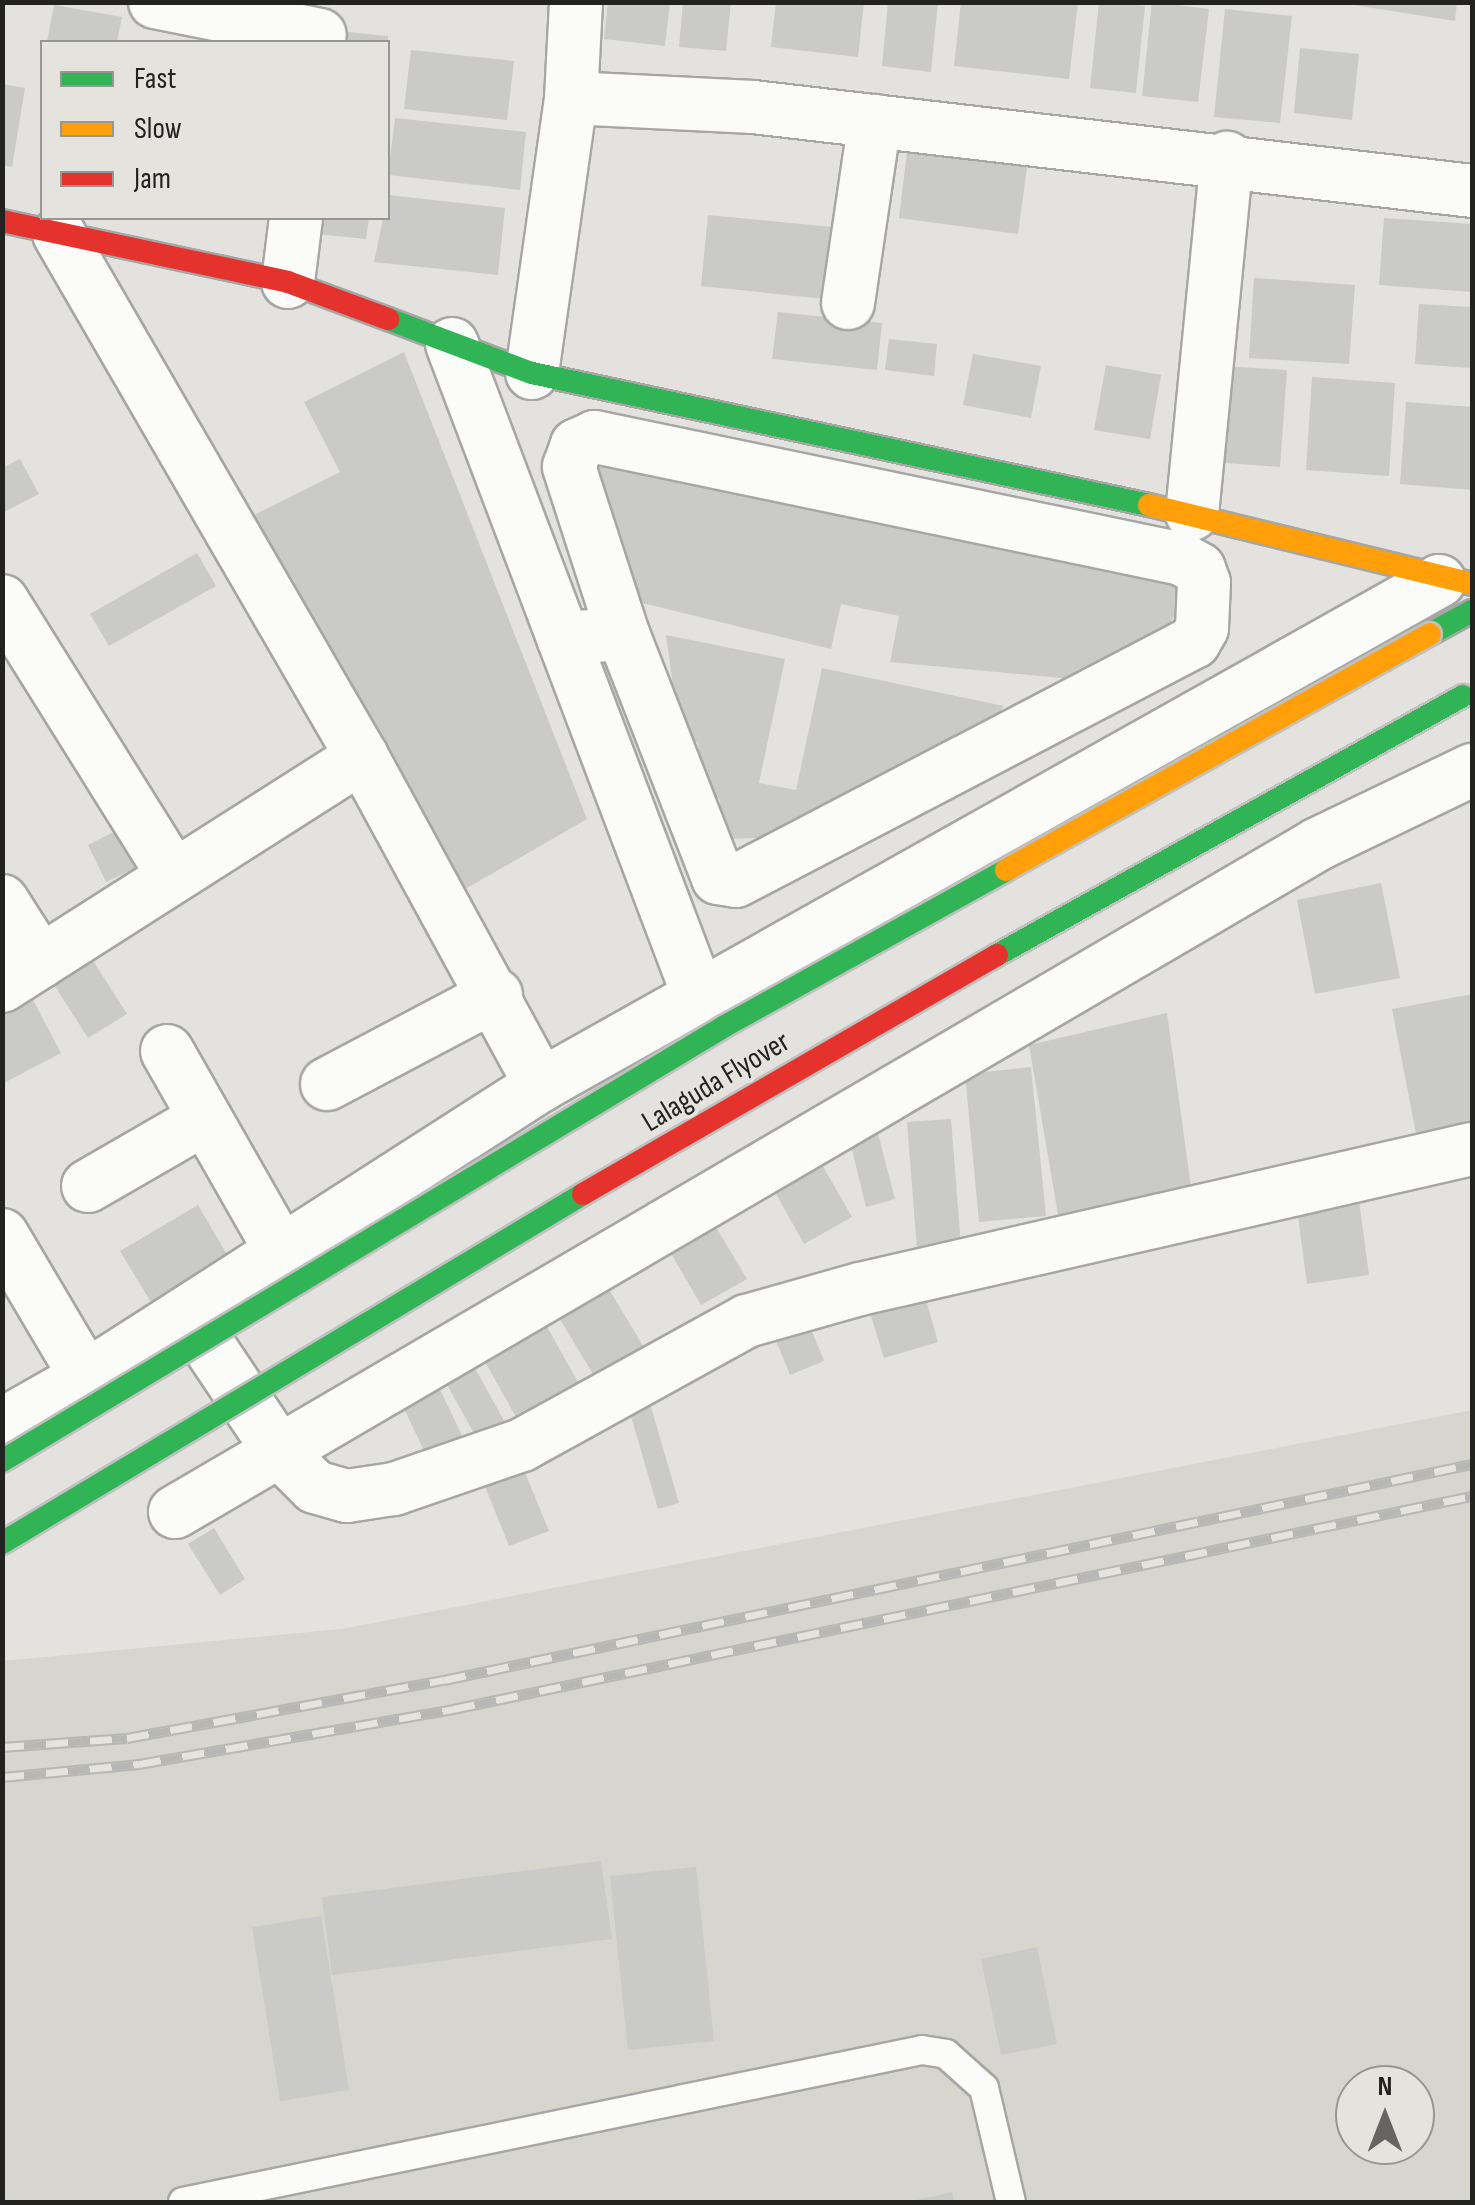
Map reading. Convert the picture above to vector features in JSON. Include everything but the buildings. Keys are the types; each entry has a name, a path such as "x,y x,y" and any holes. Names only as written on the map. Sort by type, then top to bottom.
{"main road":[{"path":"2,221 288,282 532,374 1192,514 1461,592"},
{"name":"Lalaguda Flyover","path":"2,1461 726,1026 1430,634 1461,592"},
{"name":"Lalaguda Flyover","path":"2,1543 760,1087 1468,694"}],"street":[{"path":"155,2 321,27"},
{"path":"532,374 571,98 576,2"},
{"path":"571,98 875,121 1227,158 1472,191"},
{"path":"848,303 875,121"},
{"path":"1192,514 1227,158"},
{"path":"288,282 296,220"},
{"path":"59,234 362,757 496,995 541,1085"},
{"path":"452,344 698,994"},
{"path":"596,437 1182,559 1199,569 1204,583 1202,628 1194,642 736,880 718,878 623,634 569,467 577,445 596,437"},
{"path":"2,1425 188,1315 541,1085 698,994 1461,592"},
{"path":"2,601 172,873"},
{"path":"563,638 623,634"},
{"path":"2,901 22,974 172,873 362,757"},
{"path":"175,1512 1318,844 1472,770"},
{"path":"327,1084 496,995"},
{"path":"167,1051 282,1253"},
{"path":"88,1186 204,1118"},
{"path":"188,1315 280,1451 315,1486 346,1496 394,1489 522,1446 747,1321 860,1289 1472,1149"},
{"path":"2,1236 86,1377"}],"lane":[{"path":"183,2202 922,2050 946,2054 984,2088 1011,2202"}],"shaded area":[{"path":"1472,1410 1472,2202 3,2202 3,1661 342,1629"}],"railway":[{"path":"2,1747 127,1738 444,1680 1472,1464"},
{"path":"2,1777 139,1764 453,1709 1472,1496"}],"traffic: fast":[{"path":"388,319 532,373 1149,505"},
{"path":"1430,634 1472,611"},
{"path":"997,955 1463,696"},
{"path":"2,1461 725,1026 1006,870"},
{"path":"2,1543 583,1194"}],"traffic: slow":[{"path":"1149,505 1472,584"},
{"path":"1006,870 1430,634"}],"traffic: jam":[{"path":"2,221 288,282 388,319"},
{"path":"583,1194 997,955"}]}
